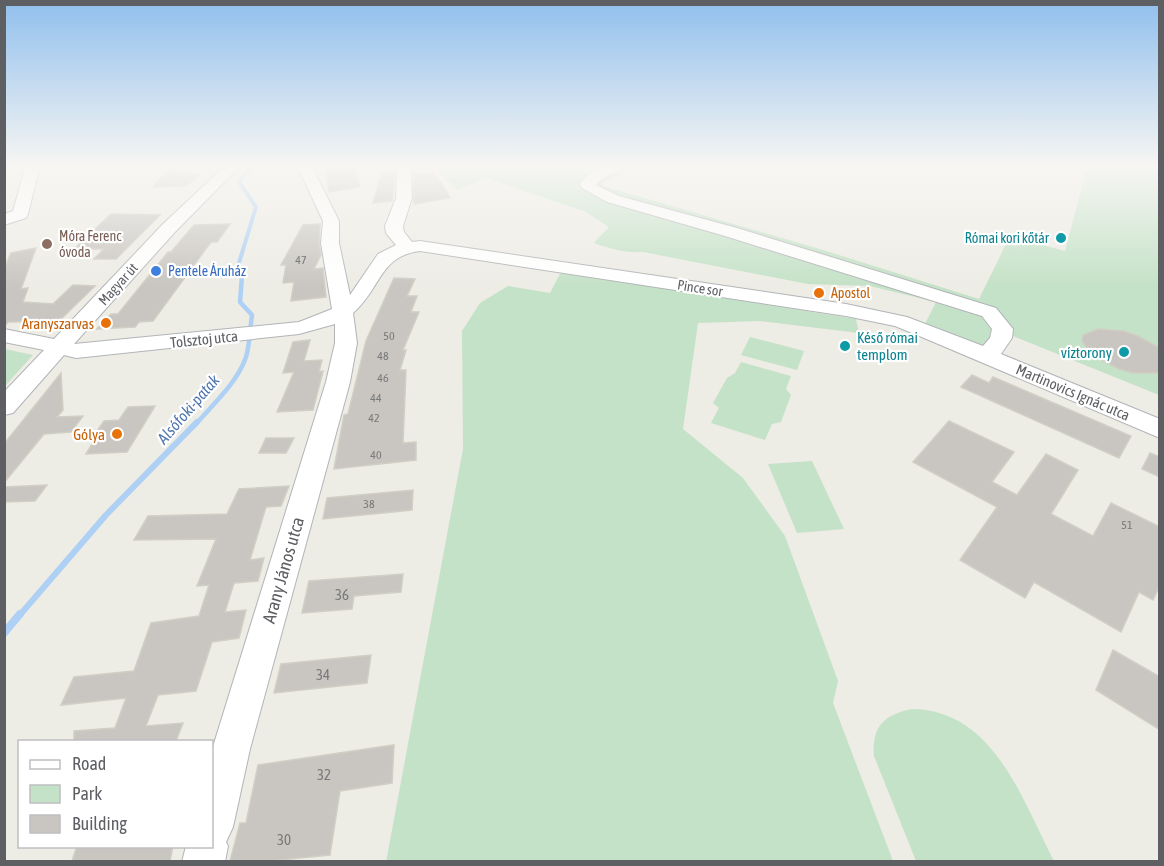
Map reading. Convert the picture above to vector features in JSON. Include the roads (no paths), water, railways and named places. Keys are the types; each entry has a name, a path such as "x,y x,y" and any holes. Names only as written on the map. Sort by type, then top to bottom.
{"street":[{"name":"Magyar út","path":"4,407 192,205"},
{"name":"Arany János utca","path":"213,823 231,749 338,382 346,343 344,311 330,243 331,221 323,205"},
{"path":"344,311 363,291 380,261 388,253 407,247 395,233 394,226 401,205"},
{"path":"636,205 731,232 989,312 1004,327 1001,341 987,355"},
{"name":"Pince sor","path":"407,247 448,249 863,313 925,330 987,355"},
{"name":"Tolsztoj utca","path":"4,336 76,351 248,334 322,323 344,311"},
{"name":"Martinovics Ignác utca","path":"987,355 1160,429"}],"waterway":[{"name":"Alsófoki-patak","path":"242,277 238,266 255,205"},
{"name":"Alsófoki-patak","path":"196,424 231,384 246,357 252,315 240,302 242,277"},
{"name":"Alsófoki-patak","path":"19,616 106,515 197,422"},
{"name":"Alsófoki-patak","path":"4,633 20,614"}],"place":[{"name":"Római kori kőtár","path":"1061,238"},
{"name":"Móra Ferenc óvoda","path":"47,244"},
{"name":"Pentele Áruház","path":"156,271"},
{"name":"Apostol","path":"819,293"},
{"name":"Aranyszarvas","path":"106,323"},
{"name":"Késő római templom","path":"845,346"},
{"name":"víztorony","path":"1124,352"},
{"name":"Gólya","path":"117,434"}]}
